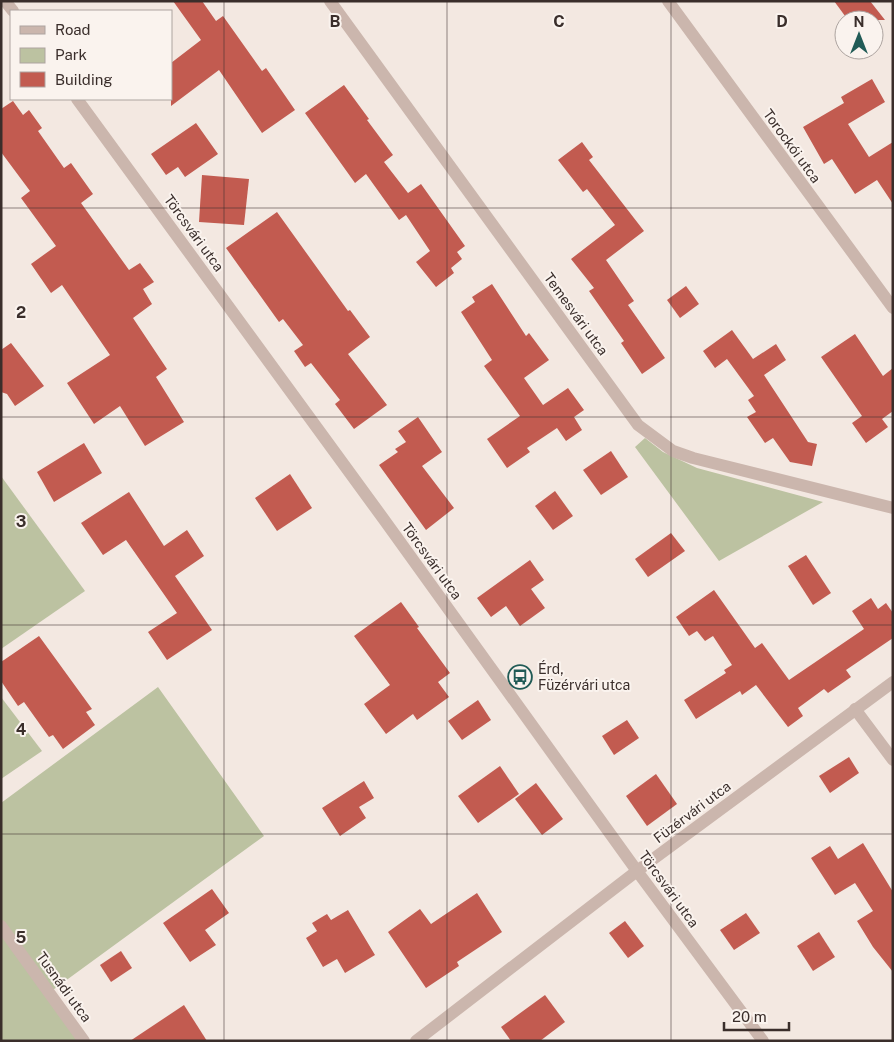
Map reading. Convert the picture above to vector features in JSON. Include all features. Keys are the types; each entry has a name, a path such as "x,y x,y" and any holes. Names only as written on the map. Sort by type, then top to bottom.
{"street":[{"name":"Temesvári utca","path":"330,1 638,425 673,450 693,458 893,508"},
{"name":"Torockói utca","path":"668,1 893,308"},
{"name":"Törcsvári utca","path":"78,100 762,1041"},
{"name":"Füzérvári utca","path":"416,1041 430,1036 637,871 893,682"},
{"path":"855,709 893,760"},
{"name":"Tusnádi utca","path":"1,926 84,1041"}],"green space":[{"path":"645,438 663,452 697,468 823,502 719,561 635,447"},
{"path":"1,476 85,591 1,649"},
{"path":"158,687 264,836 46,995 79,1041 1,1041 1,803"},
{"path":"1,697 42,751 1,779"}],"building":[{"path":"173,1 202,1 216,21 223,16 262,71 266,68 295,110 262,133 219,70 171,106 172,62 201,40"},
{"path":"834,1 870,1 877,10 841,10"},
{"path":"872,79 885,102 848,124 869,157 893,142 893,204 877,180 855,194 832,159 824,164 803,127 844,103 841,97"},
{"path":"344,85 393,155 384,162 408,193 421,184 465,246 457,252 462,259 451,268 454,273 436,287 416,262 430,251 406,215 399,220 366,174 355,183 305,113"},
{"path":"13,101 23,115 29,110 42,128 38,131 64,168 71,163 93,194 81,203 129,270 140,263 154,282 143,289 152,304 133,318 167,369 156,377 184,422 145,446 120,406 94,424 67,383 110,355 62,285 51,293 31,264 56,246 21,198 30,191 1,152 1,109"},
{"path":"196,123 218,154 185,177 178,167 166,175 151,154"},
{"path":"582,142 593,157 589,160 644,231 606,260 634,301 628,305 665,358 642,374 621,343 624,341 589,291 594,288 571,259 615,225 587,189 583,192 558,160"},
{"path":"202,175 249,179 244,225 199,222"},
{"path":"277,212 348,311 350,310 370,337 348,354 387,405 354,429 335,404 340,400 311,363 305,367 294,351 303,345 283,319 279,322 226,248"},
{"path":"492,284 526,336 529,333 549,360 524,378 543,405 568,388 584,410 574,417 582,430 566,441 557,428 527,448 530,452 507,468 487,439 520,416 484,366 492,360 461,312 475,302 472,297"},
{"path":"686,286 699,304 680,318 667,300"},
{"path":"732,330 753,359 776,344 786,360 764,375 808,442 817,444 812,466 790,462 773,438 765,443 747,417 756,412 748,400 754,396 727,359 715,368 703,351"},
{"path":"855,334 883,376 893,368 893,411 882,419 888,427 866,443 852,423 862,416 821,357"},
{"path":"11,343 44,386 15,406 7,394 1,392 1,350"},
{"path":"418,417 442,452 422,466 454,508 426,530 379,465 398,452 395,449 406,442 398,431"},
{"path":"84,443 102,473 54,502 37,472"},
{"path":"611,451 628,477 601,495 583,470"},
{"path":"290,474 312,508 277,531 255,498"},
{"path":"555,491 573,516 553,530 535,506"},
{"path":"129,492 164,546 187,530 204,556 175,576 212,630 167,660 148,632 177,613 126,540 103,555 81,523"},
{"path":"671,533 685,551 648,577 635,559"},
{"path":"806,555 831,593 813,605 788,566"},
{"path":"530,560 544,580 531,589 545,608 520,626 506,606 491,617 477,598"},
{"path":"714,590 755,648 762,643 789,680 864,629 852,611 871,598 878,609 886,603 893,613 893,638 846,670 851,677 828,693 824,689 798,708 803,716 788,727 756,685 742,695 740,691 696,719 684,700 726,673 724,670 732,665 713,636 705,641 697,631 689,636 676,617"},
{"path":"401,602 419,627 417,628 450,673 438,682 449,697 417,720 413,714 386,734 364,704 390,685 354,636"},
{"path":"39,636 92,709 86,712 95,725 63,749 53,735 49,737 24,702 18,706 1,681 1,662"},
{"path":"478,700 491,720 462,740 448,721"},
{"path":"627,720 639,738 614,755 602,736"},
{"path":"849,757 859,773 830,793 819,776"},
{"path":"500,766 519,794 478,823 458,796"},
{"path":"656,774 677,804 647,826 626,796"},
{"path":"364,781 374,798 359,807 366,818 340,836 322,808"},
{"path":"536,783 563,819 542,835 515,799"},
{"path":"863,843 893,892 893,972 873,947 857,921 873,911 855,883 835,895 811,858 830,846 838,859"},
{"path":"212,889 229,913 205,930 216,945 190,962 163,923"},
{"path":"477,893 502,932 457,962 459,966 426,988 388,932 420,909 431,924"},
{"path":"348,910 375,955 345,973 337,959 323,967 306,938 317,931 312,923 327,914 331,920"},
{"path":"746,913 760,933 734,950 720,930"},
{"path":"625,921 644,946 628,958 609,933"},
{"path":"819,932 835,957 813,971 797,946"},
{"path":"121,951 132,968 111,982 100,965"},
{"path":"545,995 565,1022 540,1041 511,1041 501,1027"},
{"path":"184,1005 207,1041 130,1041"}],"place":[{"name":"Érd, Füzérvári utca","path":"520,677"}]}
